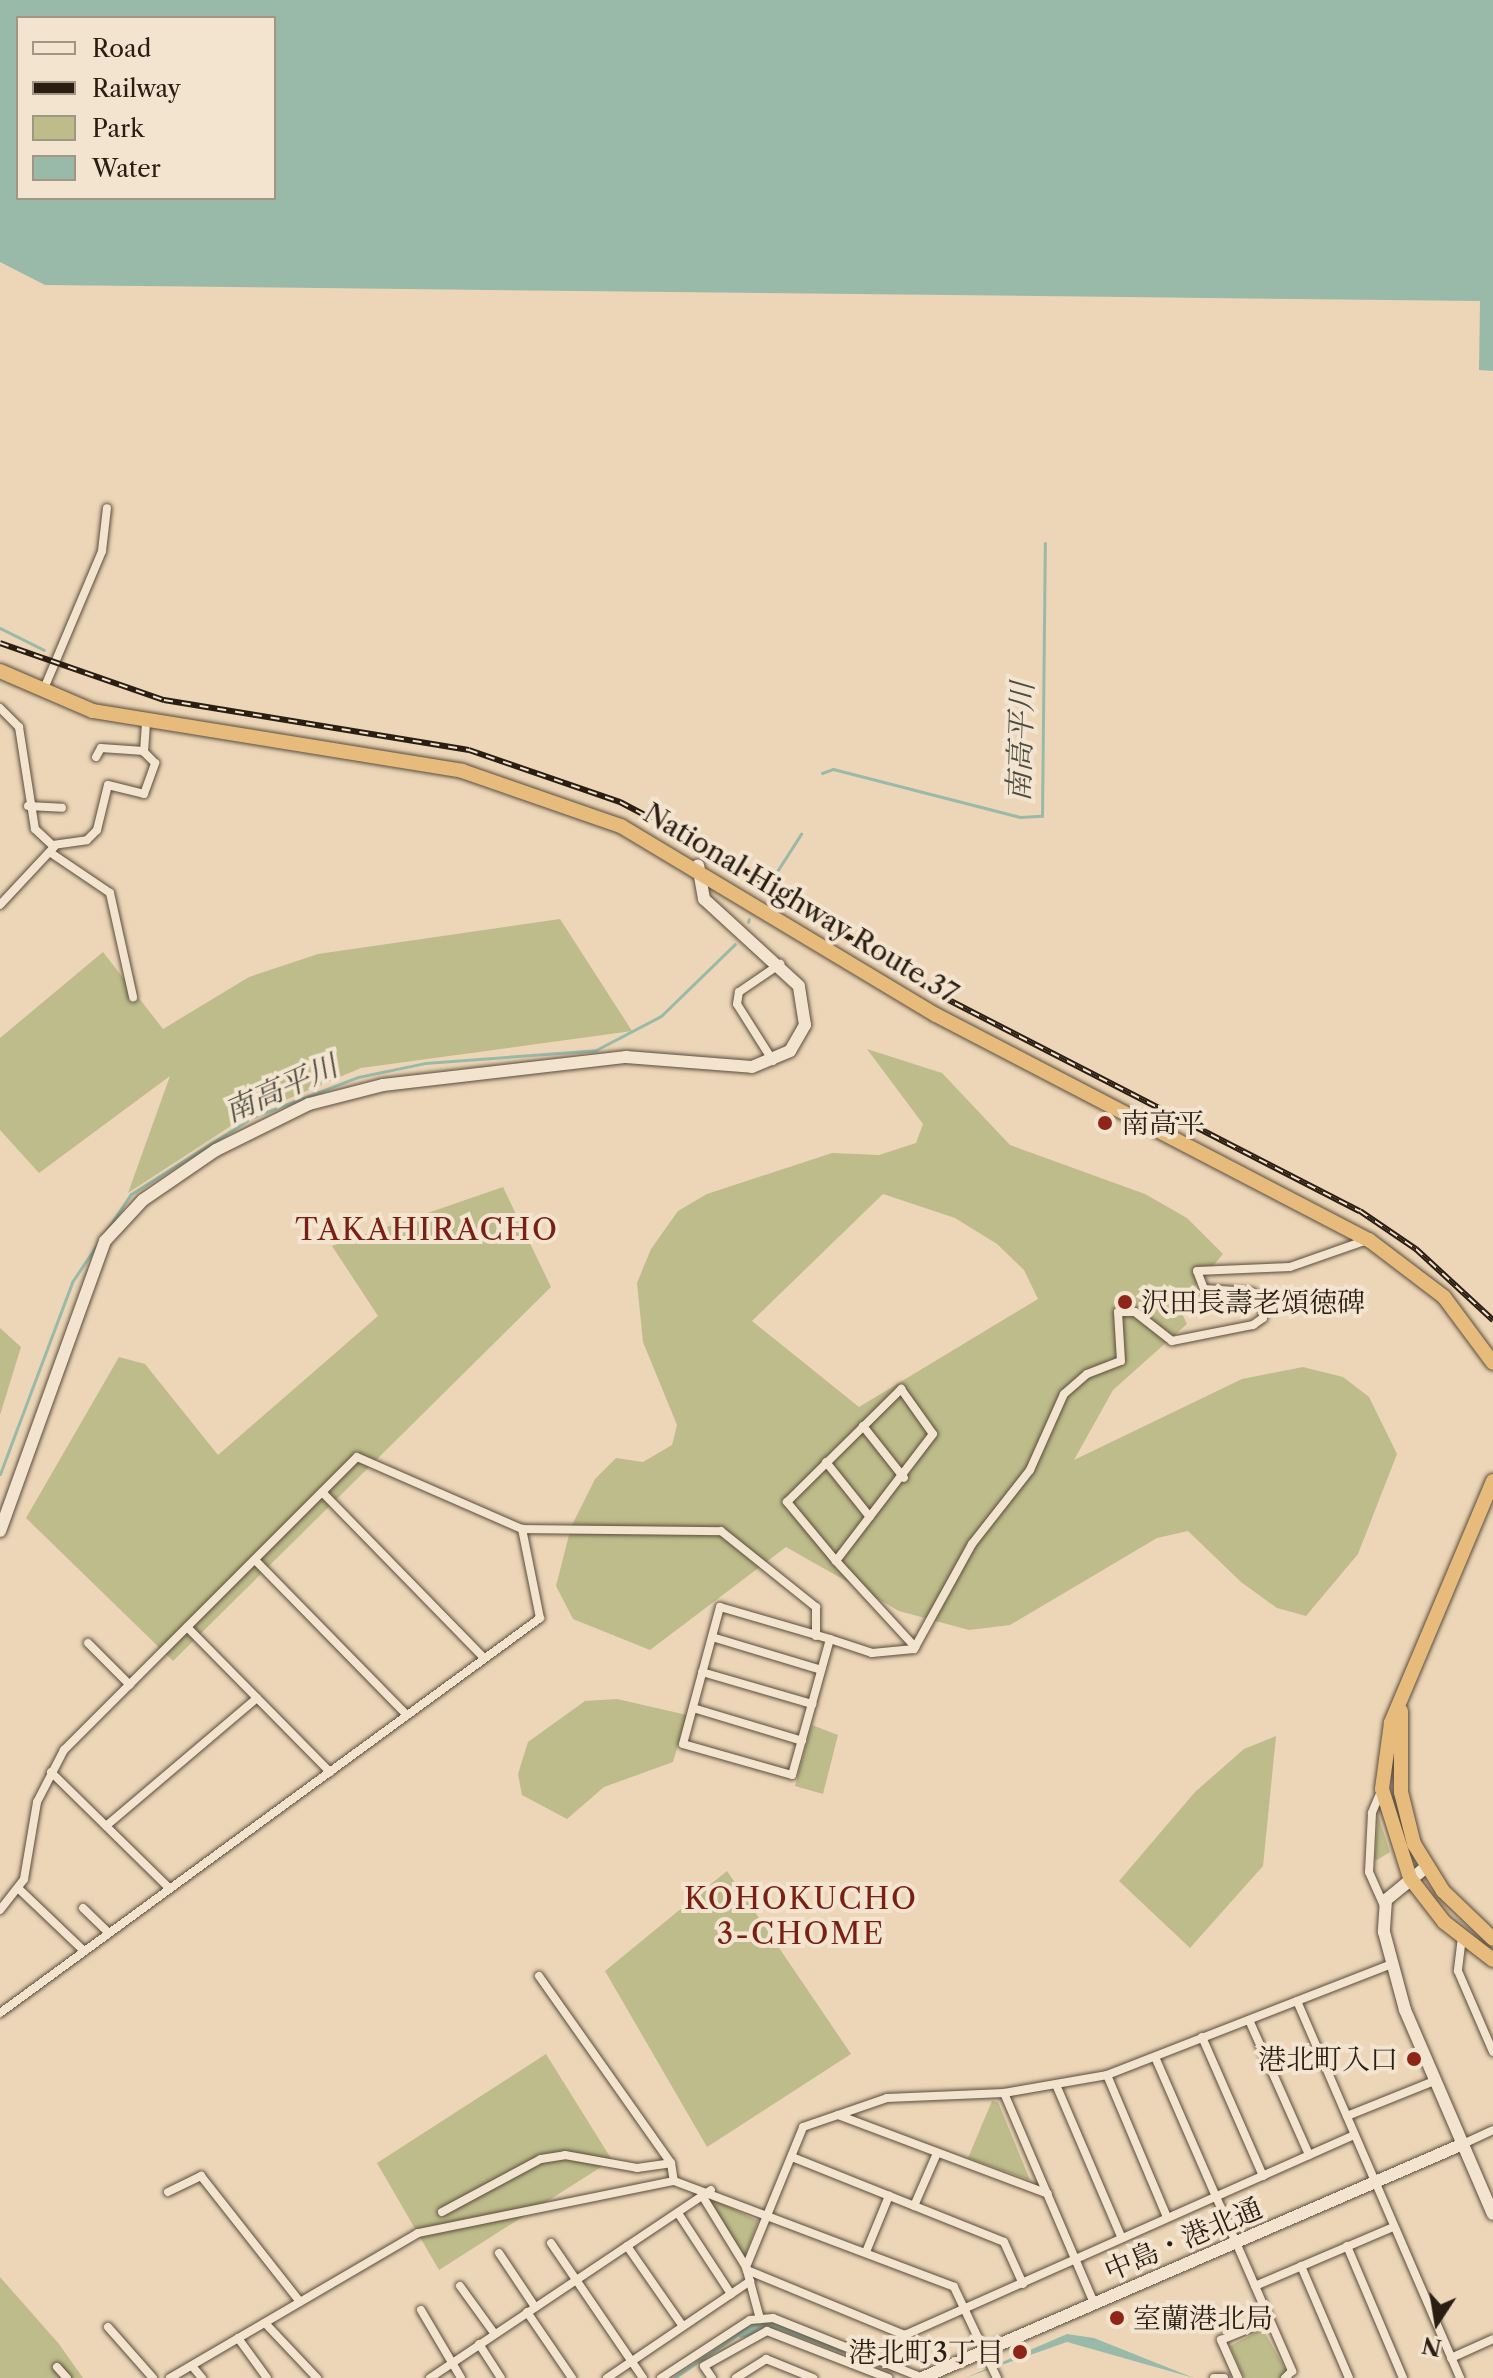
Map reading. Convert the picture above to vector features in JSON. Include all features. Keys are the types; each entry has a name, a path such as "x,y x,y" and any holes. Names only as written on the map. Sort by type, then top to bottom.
{"highway":[{"name":"National Highway Route 37","path":"0,671 43,691 146,723 462,771 621,826 698,866 898,994 1369,1240 1444,1297 1493,1363"},
{"path":"1493,1481 1403,1691 1382,1789 1410,1878 1462,1937 1493,1960"},
{"path":"1403,1691 1401,1792 1425,1868 1493,1939"}],"street":[{"path":"43,691 102,551 107,508"},
{"path":"0,708 19,727 28,806 35,829 52,849 110,893 133,997"},
{"path":"144,751 146,723"},
{"path":"0,905 52,849 87,840 97,830 108,785 144,794 155,763 144,751 101,748 96,757"},
{"path":"28,806 62,808"},
{"path":"0,1531 105,1241 143,1200 216,1150 298,1109 383,1085 626,1057 730,1067 773,1062 795,1046 807,1012 799,986 780,964 704,899 698,866"},
{"path":"773,1062 737,1004 739,992 780,964"},
{"path":"830,1639 792,1775 683,1744 720,1607 891,1655 915,1647 972,1544 1030,1470 1064,1394 1087,1374 1121,1361 1118,1312 1135,1312 1172,1341 1253,1325 1263,1318 1265,1300 1251,1292 1204,1289 1197,1271 1290,1267 1369,1240"},
{"path":"836,1561 904,1478 933,1434 901,1389 787,1502 836,1561 915,1647"},
{"path":"863,1426 904,1478"},
{"path":"0,1910 19,1889 51,1772 130,1685 362,1455 522,1529 721,1531 816,1607 816,1636"},
{"path":"826,1462 870,1517"},
{"path":"322,1492 484,1658"},
{"path":"0,2013 540,1618 522,1529"},
{"path":"255,1560 407,1715"},
{"path":"187,1627 330,1772"},
{"path":"712,1637 821,1670"},
{"path":"88,1643 130,1685"},
{"path":"702,1672 812,1704"},
{"path":"106,1826 257,1698"},
{"path":"693,1708 802,1741"},
{"path":"51,1772 169,1888"},
{"path":"1382,1789 1372,1813 1369,1872 1384,1906 1391,1964 1434,2081 1493,2214"},
{"path":"1384,1906 1410,1878 1425,1868"},
{"path":"19,1889 84,1951"},
{"path":"83,1908 108,1932"},
{"path":"1462,1937 1458,1971 1493,2052"},
{"path":"747,2268 803,2127 887,2098 1004,2093 1057,2087 1107,2075 1391,1964"},
{"path":"539,1976 671,2163 674,2181"},
{"path":"1297,2001 1460,2378"},
{"path":"1249,2020 1309,2155"},
{"path":"1479,2021 1493,2030"},
{"path":"1202,2037 1263,2176"},
{"path":"1155,2057 1292,2371 1285,2378"},
{"path":"1107,2075 1167,2217"},
{"path":"1347,2116 1434,2081"},
{"path":"1057,2087 1121,2236"},
{"path":"1004,2093 1094,2303"},
{"path":"837,2115 1048,2194"},
{"path":"1463,2144 1493,2130"},
{"path":"747,2268 905,2335 1076,2262 1121,2236 1355,2135"},
{"name":"中島・港北通","path":"922,2378 1463,2144"},
{"path":"914,2206 937,2153"},
{"path":"442,2212 541,2159 565,2155 637,2168 671,2163"},
{"path":"792,2157 1004,2242 1023,2284"},
{"path":"168,2192 201,2176 300,2302"},
{"path":"170,2378 418,2233 674,2181 711,2190 954,2287 997,2378"},
{"path":"430,2378 711,2190"},
{"path":"866,2252 889,2196"},
{"path":"703,2197 747,2268 760,2319"},
{"path":"678,2213 731,2294"},
{"path":"1255,2286 1393,2227"},
{"path":"551,2243 643,2378"},
{"path":"627,2246 682,2325"},
{"path":"1347,2246 1403,2378"},
{"path":"499,2253 572,2378"},
{"path":"1301,2266 1349,2378"},
{"path":"607,2378 750,2281"},
{"path":"460,2286 494,2333"},
{"path":"421,2310 461,2378"},
{"path":"661,2378 730,2331 760,2319 895,2365 922,2378"},
{"path":"1238,2378 1221,2340 1268,2321"},
{"path":"265,2323 317,2378"},
{"path":"108,2327 153,2378"},
{"path":"730,2331 737,2343"},
{"path":"712,2378 704,2366 760,2331 778,2333 888,2378"},
{"path":"895,2365 905,2335"},
{"path":"238,2338 267,2378"},
{"path":"1451,2358 1493,2339"},
{"path":"479,2344 501,2378"},
{"path":"736,2378 766,2359 813,2378"},
{"path":"192,2366 202,2378"},
{"path":"57,2367 67,2378"},
{"path":"1214,2378 1224,2378"}],"green space":[{"path":"560,919 632,1031 361,1068 243,1118 128,1193 170,1076 39,1173 0,1130 0,1038 103,952 163,1029 249,977 318,954"},
{"path":"867,1049 942,1073 1010,1145 1145,1194 1187,1218 1223,1254 1198,1284 1173,1295 1187,1324 1113,1390 1074,1460 1242,1379 1303,1367 1343,1377 1369,1397 1397,1454 1358,1554 1306,1616 1277,1608 1241,1582 1188,1531 1157,1538 1010,1625 969,1630 899,1611 786,1547 650,1650 573,1619 556,1586 571,1527 595,1479 616,1458 643,1462 672,1445 677,1425 643,1342 637,1283 651,1249 678,1211 707,1194 832,1153 879,1155 916,1143 923,1124","holes":["883,1194 955,1218 997,1244 1024,1270 1038,1299 859,1407 752,1321"]},
{"path":"503,1187 551,1287 173,1661 26,1518 119,1357 145,1364 218,1455 378,1316 332,1246"},
{"path":"0,1328 21,1347 0,1415"},
{"path":"617,1699 687,1715 673,1762 604,1787 567,1819 522,1795 518,1774 528,1742 585,1701"},
{"path":"812,1725 838,1735 823,1794 795,1786"},
{"path":"1276,1736 1263,1866 1190,1948 1119,1881 1195,1792 1244,1749"},
{"path":"1378,1815 1390,1852 1377,1860 1375,1859"},
{"path":"727,1871 851,2054 707,2147 605,1971"},
{"path":"546,2054 612,2160 439,2270 377,2163"},
{"path":"992,2101 998,2102 1030,2180 968,2158"},
{"path":"717,2201 758,2221 744,2258 708,2203"},
{"path":"0,2277 59,2344 83,2378 0,2378"},
{"path":"1263,2329 1286,2371 1280,2378 1244,2378 1230,2346"}],"water":[{"path":"0,0 1493,0 1493,371 1479,370 1480,301 45,285 0,262"},
{"path":"759,2322 781,2324 912,2378 779,2330 740,2338 736,2332"},
{"path":"1067,2334 1094,2338 1194,2378 1067,2342 965,2378"}],"waterway":[{"name":"南高平川","path":"822,773 833,769 1020,817 1042,816 1045,543"},
{"path":"0,628 44,650"},
{"name":"南高平川","path":"765,890 801,834"},
{"name":"南高平川","path":"0,1474 72,1282 131,1194 253,1117 358,1077 425,1063 596,1050 661,1016 735,944"},
{"path":"674,2378 740,2333"}],"railway":[{"path":"0,643 164,700 469,750 620,802 717,853 939,995 1360,1211 1416,1249 1493,1320"}],"place":[{"name":"南高平","path":"1105,1123"},
{"name":"沢田長壽老頌徳碑","path":"1125,1302"},
{"name":"港北町入口","path":"1414,2059"},
{"name":"室蘭港北局","path":"1117,2318"},
{"name":"港北町3丁目","path":"1020,2352"}],"district":[{"name":"TAKAHIRACHO","path":"427,1230"},
{"name":"KOHOKUCHO 3-CHOME","path":"801,1916"}]}
